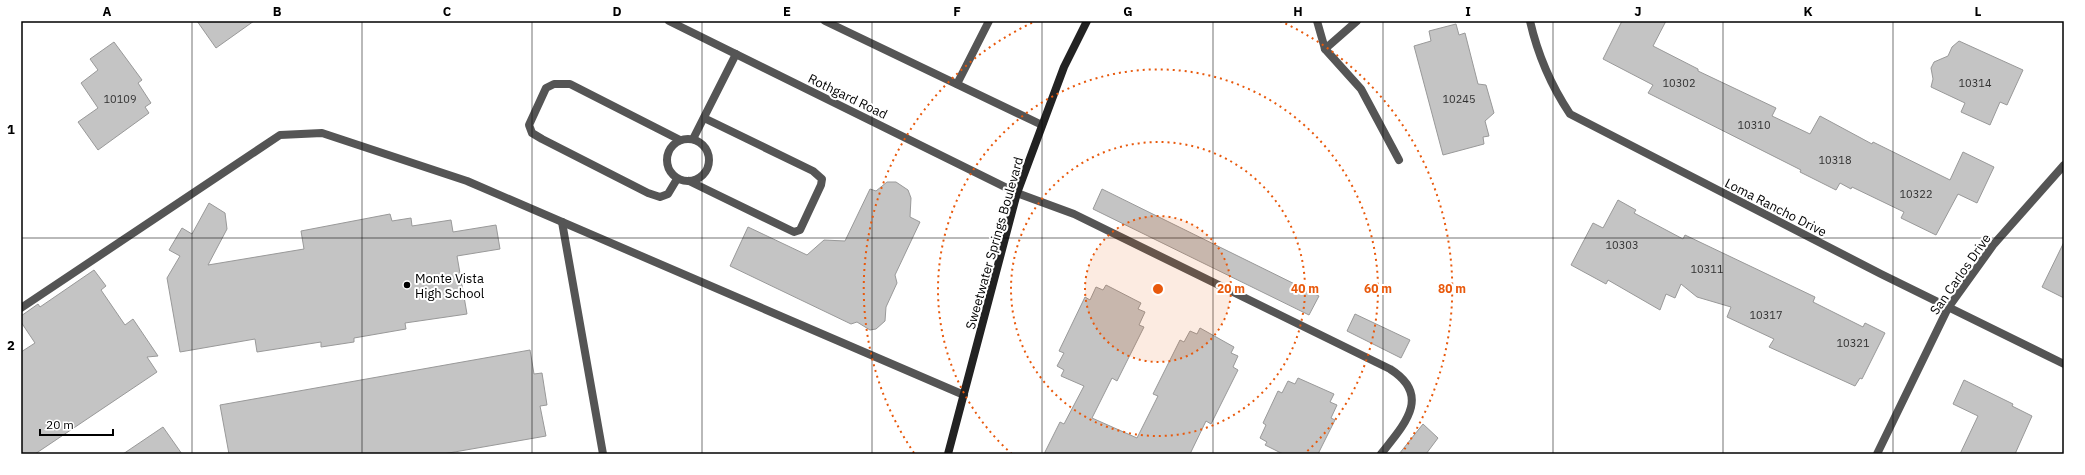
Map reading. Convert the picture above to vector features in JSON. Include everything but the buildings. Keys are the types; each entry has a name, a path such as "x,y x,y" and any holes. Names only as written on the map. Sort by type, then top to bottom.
{"main road":[{"name":"Sweetwater Springs Boulevard","path":"948,454 1017,193 1064,68 1087,21"}],"street":[{"name":"Rothgard Road","path":"669,21 1017,193 1074,214 1400,375 1411,392 1411,410 1409,418 1381,454"},
{"path":"826,21 1042,125"},
{"path":"957,84 989,21"},
{"path":"1317,21 1325,49 1361,89 1399,160"},
{"path":"1325,49 1356,21"},
{"name":"Loma Rancho Drive","path":"1530,21 1535,44 1544,68 1555,92 1570,114 1948,308 2064,364"},
{"path":"693,139 736,54"},
{"path":"677,179 668,194 660,197 648,193 542,139 532,132 529,125 546,88 554,84 570,84 680,140 693,139 703,145 709,155 708,167 701,177 689,181"},
{"path":"680,140 671,147 666,158 669,170 677,179 689,181 794,232 800,230 821,185 822,179 813,171 704,118"},
{"path":"21,308 280,135 322,133 467,181 964,395"},
{"name":"San Carlos Drive","path":"1877,454 1948,308 1994,244 2064,165"},
{"path":"562,222 603,454"}],"place":[{"name":"Monte Vista High School","path":"407,285"}]}
